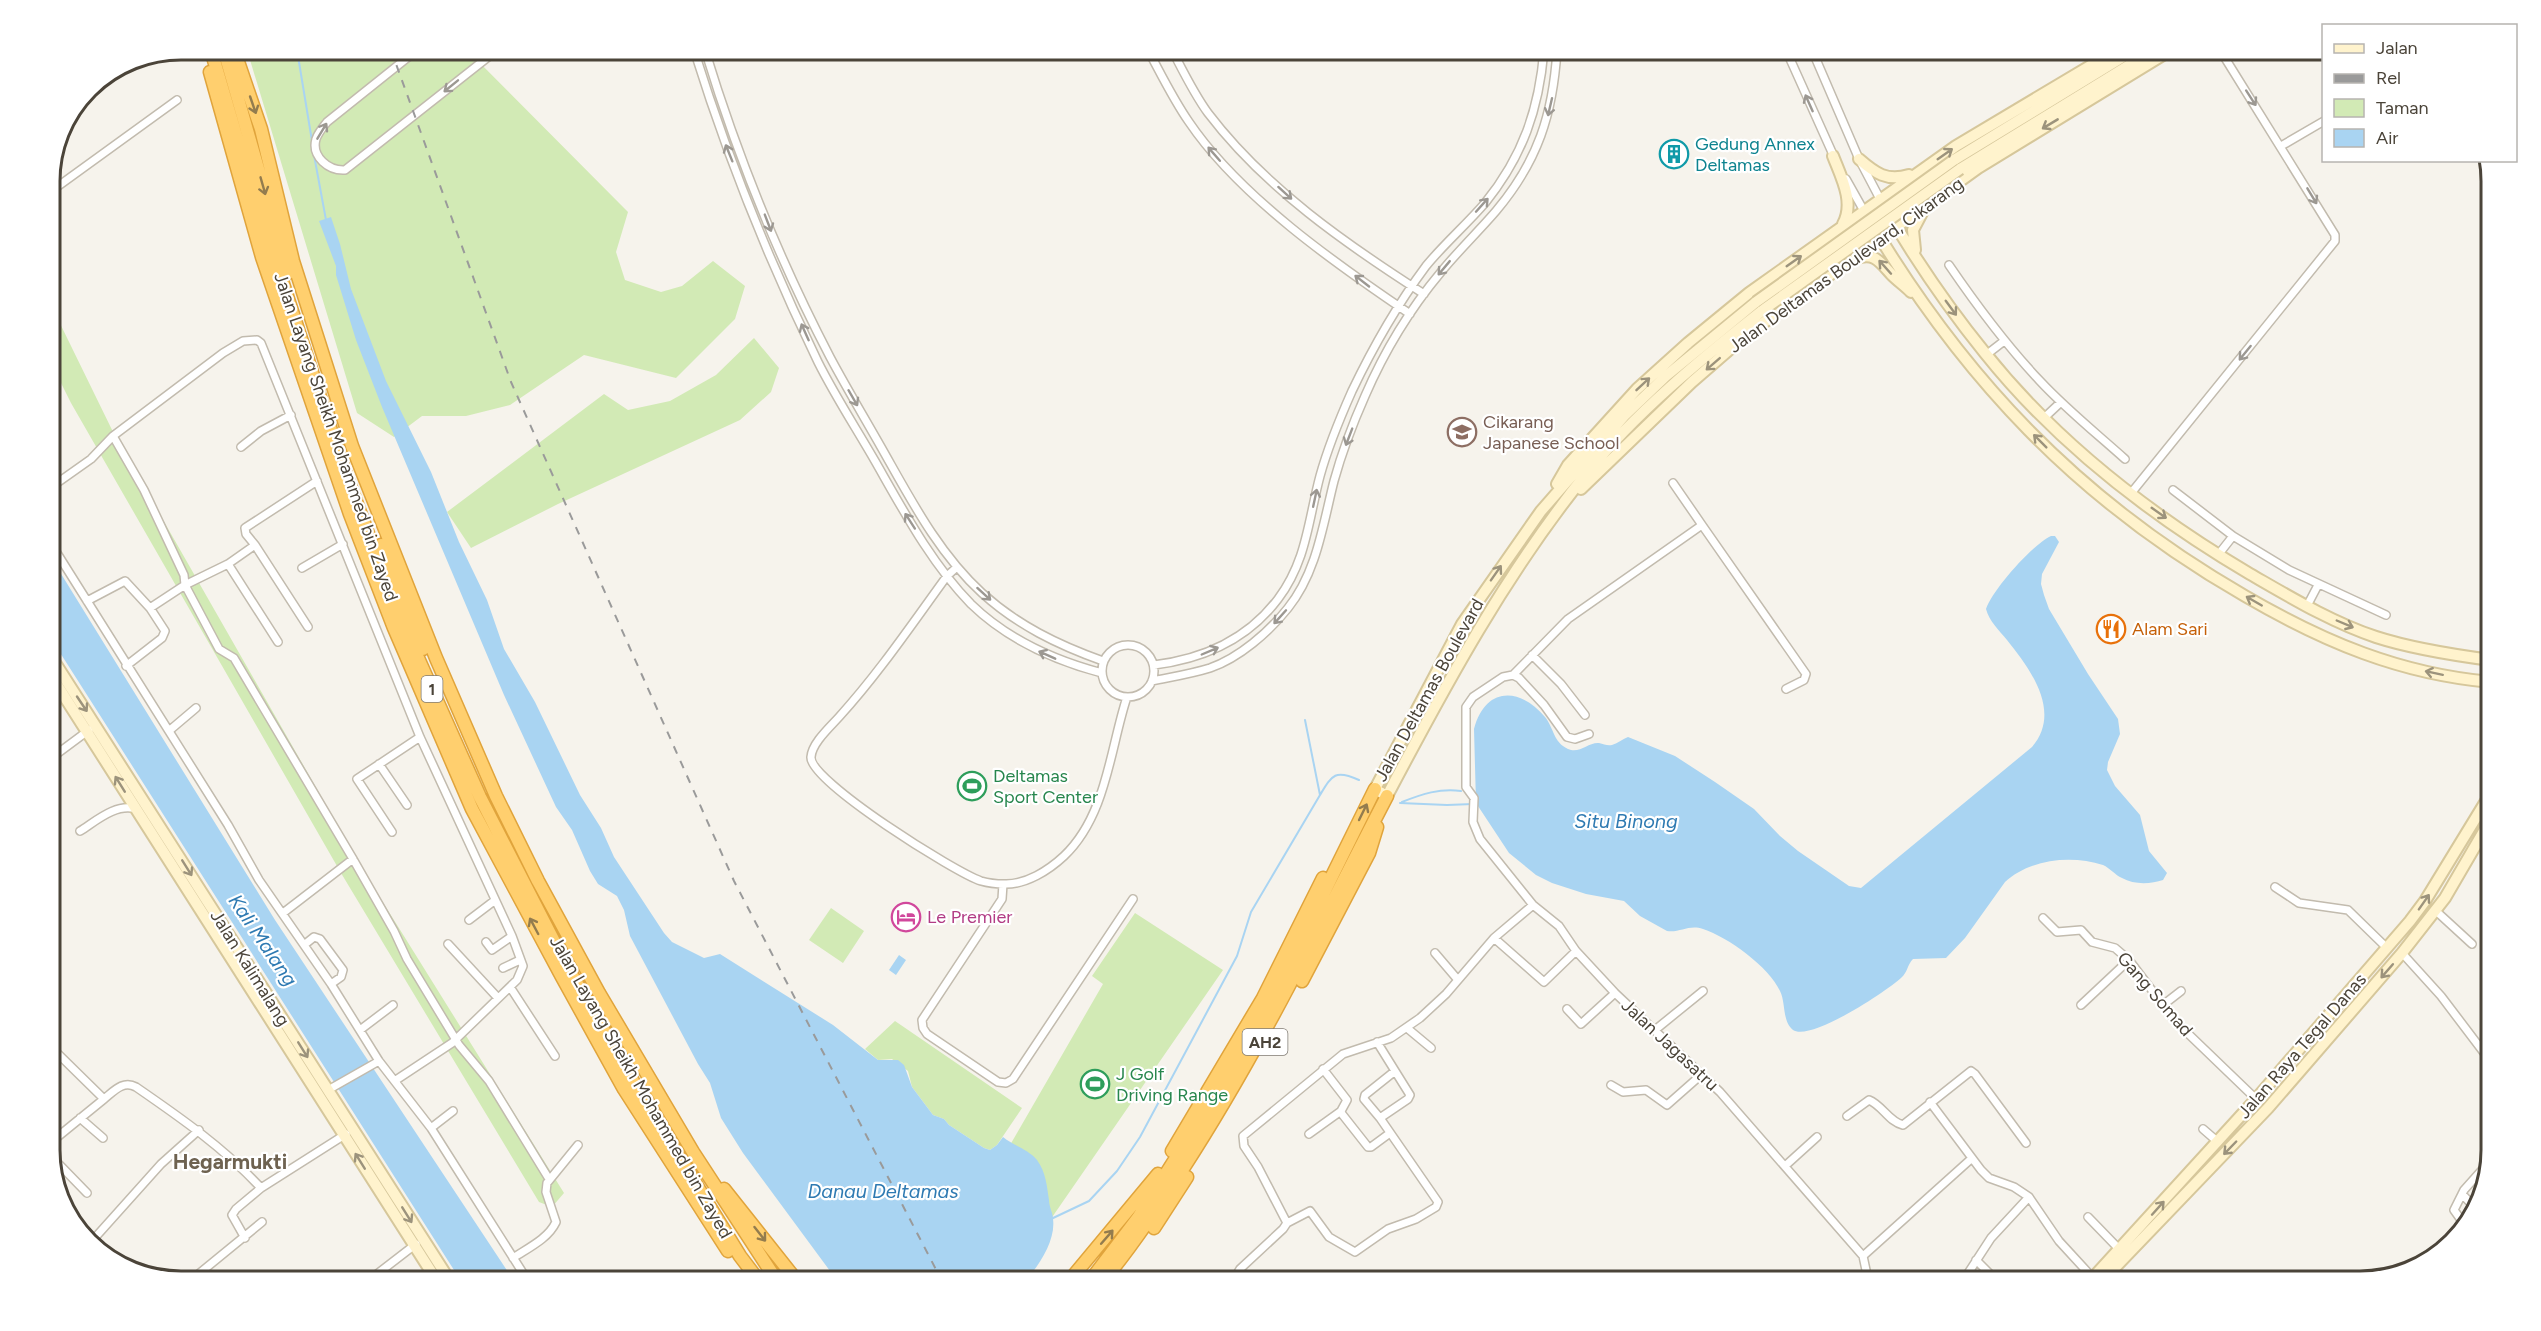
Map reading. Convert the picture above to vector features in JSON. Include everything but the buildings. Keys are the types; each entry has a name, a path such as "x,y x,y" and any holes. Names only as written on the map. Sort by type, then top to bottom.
{"highway":[{"name":"1","path":"207,60 261,257 350,514 394,628 472,809 624,1089 742,1271"},
{"name":"Jalan Layang Sheikh Mohammed bin Zayed","path":"214,60 249,180 343,467 397,611 480,797 565,963 638,1090 753,1271"},
{"name":"Jalan Layang Sheikh Mohammed bin Zayed","path":"227,60 285,264 351,464 405,606 484,789 569,954 642,1085 760,1271"},
{"name":"1","path":"237,60 261,129 293,261 352,446 436,658 496,796 538,881 599,993 685,1138 771,1271"},
{"name":"AH2","path":"1098,1271 1138,1218 1252,1038 1375,789"},
{"name":"AH2","path":"1118,1271 1167,1210 1222,1122 1305,975 1369,853 1387,796"},
{"path":"1077,1271 1153,1181 1263,998 1331,862 1347,845"},
{"path":"685,1138 789,1271"}],"main road":[{"path":"2100,60 1956,146 1880,200 1896,226 1986,355 2045,417 2096,465 2132,492 2218,555 2307,606 2375,636 2412,646 2481,658"},
{"name":"Jalan Deltamas Boulevard","path":"1375,789 1462,624 1541,511 1624,416 1675,369 1759,306 1957,165 2119,60"},
{"name":"Jalan Deltamas Boulevard","path":"1957,165 2137,60"},
{"name":"Jalan Deltamas Boulevard, Cikarang","path":"1551,519 1692,382 1745,336 1978,168 2156,60"},
{"path":"1833,156 1848,198 1848,215 1842,227"},
{"path":"1859,159 1876,173 1887,178 1898,178 1920,171"},
{"name":"Jalan Deltamas Boulevard, Cikarang","path":"1541,511 1568,465 1637,389 1749,293 1880,200"},
{"path":"1919,259 1913,244 1913,230 1927,204"},
{"path":"1864,211 1953,346 2003,404 2082,481 2137,526 2206,574 2320,637 2378,660 2481,681"},
{"path":"1843,264 1864,255 1874,256 1921,300"},
{"name":"Jalan Deltamas Boulevard","path":"1387,796 1475,633 1551,519 1587,473 1631,424 1759,306"},
{"path":"2082,481 2096,465"},
{"name":"Jalan Kalimalang","path":"60,670 96,724 141,806 418,1242 432,1271"},
{"name":"Jalan Kalimalang","path":"60,690 86,732 141,806 333,1088 349,1133"},
{"path":"1375,789 1387,796"},
{"name":"Jalan Raya Tegal Danas","path":"2104,1271 2310,1038 2410,921 2449,864 2481,810"},
{"name":"Jalan Raya Tegal Danas","path":"2105,1271 2268,1108 2321,1047 2436,911 2481,836"},
{"path":"2410,921 2421,930"},
{"path":"2310,1038 2321,1047"},
{"name":"Jalan Kalimalang","path":"418,1242 442,1271"}],"street":[{"path":"404,60 327,122 315,146 321,160 328,167 335,171 345,170 484,60"},
{"path":"697,60 713,112 763,238 819,364 902,509 947,576 972,604 1008,633 1032,648 1066,663 1102,673"},
{"path":"708,60 722,107 772,234 830,357 916,507 957,567 981,592 1018,621 1070,650 1104,661"},
{"path":"1154,60 1189,123 1214,154 1283,220 1368,286 1410,314"},
{"path":"1178,60 1206,111 1230,141 1256,167 1295,203 1424,294"},
{"path":"1154,665 1178,662 1217,648 1234,639 1257,621 1277,600 1293,577 1304,550 1320,476 1335,430 1353,390 1397,306 1428,265 1484,204 1509,170 1533,118 1541,84 1543,60"},
{"path":"1152,681 1211,668 1239,652 1268,630 1289,607 1305,582 1315,557 1349,434 1384,358 1424,294 1516,185 1534,153 1546,123 1555,87 1556,60"},
{"path":"1790,60 1833,156 1864,211"},
{"path":"1816,60 1859,159 1880,200"},
{"path":"2132,492 2335,241 2335,235 2282,146 2226,60"},
{"path":"60,185 177,100"},
{"path":"2282,146 2322,122"},
{"path":"1949,265 2004,341 2061,402 2125,459"},
{"path":"60,481 91,459 113,436 223,353 250,339 261,343 420,737 512,936 522,970 517,980 456,1038 396,1080"},
{"path":"1986,355 2004,341"},
{"path":"819,364 830,357"},
{"path":"2045,417 2061,402"},
{"path":"241,447 261,431 291,415"},
{"path":"113,436 144,490 184,575 185,585 219,650 234,658 353,859 394,931 407,959 456,1038 489,1081 549,1179"},
{"path":"308,627 246,534 245,528 317,481"},
{"path":"1673,483 1806,674 1804,680 1786,689"},
{"path":"2173,490 2233,536 2318,585 2386,615"},
{"path":"1589,734 1575,739 1567,737 1544,705 1519,678 1513,675 1568,619 1702,525"},
{"path":"2218,555 2233,536"},
{"path":"302,568 343,544"},
{"path":"150,608 185,585 228,564 255,545"},
{"path":"60,558 126,666 170,730 259,880 284,913 360,1030 376,1063 396,1080 430,1128 521,1271"},
{"path":"228,564 278,642"},
{"path":"957,567 947,576 859,695 816,743 810,756 811,762 818,773 840,792 906,837 981,881 1003,884 1027,880 1066,854 1084,829 1105,784 1127,697"},
{"path":"87,601 124,581 150,608 166,633 126,666"},
{"path":"2307,606 2318,585"},
{"path":"1130,645 1145,651 1154,665 1152,681 1142,693 1127,697 1117,694 1108,688 1102,673 1104,661 1113,649 1130,645"},
{"path":"1532,656 1560,684 1585,715"},
{"name":"Jalan Jagasatru","path":"1513,675 1503,677 1473,697 1466,707 1466,787 1474,798 1473,822 1480,839 1533,905 1559,926 1576,951 1615,993 1720,1092 1863,1256"},
{"path":"170,730 196,708"},
{"path":"60,749 96,724"},
{"path":"392,832 357,780 420,737"},
{"path":"378,764 407,805"},
{"path":"80,831 115,811 141,806"},
{"path":"284,913 353,859"},
{"path":"1003,884 1002,899 922,1020 927,1034 998,1082 1006,1083 1013,1079 1133,899"},
{"path":"2275,887 2299,903 2348,910 2387,948"},
{"path":"470,920 494,901"},
{"path":"1287,1223 1242,1139 1323,1069 1354,1049 1391,1038 1407,1028 1436,1004 1494,938 1533,905"},
{"path":"2436,911 2472,944"},
{"name":"Gang Somad","path":"2043,918 2057,932 2081,930 2092,942 2115,948 2140,972 2176,1022 2256,1099"},
{"path":"486,942 492,950 512,936"},
{"path":"304,945 314,937 320,939 343,970 341,977 331,984"},
{"path":"1494,938 1544,982 1576,951"},
{"path":"448,944 498,998"},
{"path":"2402,953 2441,996 2481,1048"},
{"path":"1435,954 1458,980"},
{"path":"503,968 520,960"},
{"path":"2081,1005 2129,960"},
{"path":"510,987 555,1056"},
{"path":"1655,1030 1703,991"},
{"path":"2163,1005 2181,991"},
{"path":"1568,1009 1580,1024 1615,993"},
{"path":"360,1030 393,1005"},
{"path":"1407,1028 1431,1048"},
{"path":"1377,1042 1410,1097 1380,1118"},
{"path":"60,1056 104,1099"},
{"path":"333,1088 376,1063"},
{"path":"1309,1134 1341,1111 1347,1100 1323,1069"},
{"path":"1239,1271 1287,1223 1310,1211 1329,1237 1355,1252 1388,1229 1416,1219 1436,1207 1438,1202 1364,1097 1395,1071"},
{"path":"1847,1116 1869,1100 1876,1103 1897,1124 1903,1125 1968,1072 1973,1072 2026,1143"},
{"path":"1611,1085 1623,1092 1646,1090 1667,1105 1701,1075"},
{"path":"60,1135 123,1084 130,1084 199,1130 261,1188"},
{"path":"1930,1102 1971,1159 1989,1178 2014,1187 2029,1197 2059,1241 2092,1271"},
{"path":"430,1128 453,1111"},
{"path":"1341,1111 1369,1148 1390,1133"},
{"path":"80,1118 103,1138"},
{"path":"2203,1129 2218,1142"},
{"path":"96,1236 162,1164 199,1130"},
{"path":"245,1238 232,1215 236,1209 261,1188 349,1133"},
{"path":"1785,1166 1817,1137"},
{"path":"513,1258 545,1236 553,1227 555,1216 546,1192 549,1179 579,1145"},
{"path":"1866,1271 1863,1256 1971,1159"},
{"path":"61,1166 87,1193"},
{"path":"2460,1218 2454,1210 2462,1194 2478,1175"},
{"path":"2462,1194 2469,1202"},
{"path":"1969,1271 1991,1238 2029,1197"},
{"path":"2088,1217 2120,1250"},
{"path":"203,1271 262,1222"},
{"path":"381,1271 418,1242"},
{"path":"1976,1260 1987,1271"}],"green space":[{"path":"250,60 477,60 628,212 616,252 625,280 661,292 682,286 713,261 745,286 735,319 676,378 584,355 510,405 466,416 422,416 394,437 357,413"},
{"path":"60,323 115,436 369,880 564,1193 552,1207 539,1202 341,873 60,381"},
{"path":"754,338 779,368 771,392 740,420 558,504 471,548 447,512 604,394 628,410 670,401 716,375"},
{"path":"831,908 864,931 843,963 809,940"},
{"name":"J Golf Driving Range","path":"1135,913 1223,970 1046,1226 987,1185 1103,984 1092,976"},
{"path":"895,1021 1022,1108 997,1145 990,1150 984,1148 949,1125 944,1119 933,1115 912,1087 908,1071 892,1059 878,1060 865,1049"}],"water":[{"name":"Danau Deltamas","path":"331,217 351,289 386,381 431,472 459,542 487,600 504,649 535,702 580,795 601,828 614,857 664,933 672,942 704,958 720,954 833,1025 878,1060 898,1060 904,1065 912,1087 933,1115 944,1119 949,1125 984,1148 990,1150 1003,1137 1033,1156 1044,1175 1053,1217 1049,1244 1033,1271 830,1271 743,1153 721,1118 710,1083 630,936 624,910 617,896 598,884 590,871 572,830 556,807 504,695 382,407 356,340 336,275 336,266 319,221"},
{"name":"Situ Binong","path":"2051,536 2055,536 2059,542 2042,574 2041,584 2044,595 2049,609 2118,719 2120,734 2107,770 2115,786 2140,815 2149,851 2167,873 2163,880 2148,883 2132,882 2119,877 2103,865 2078,860 2051,861 2026,868 2005,882 1965,938 1946,958 1913,959 1903,976 1881,993 1831,1022 1802,1032 1793,1030 1787,1022 1782,996 1775,982 1747,954 1703,929 1667,931 1640,916 1624,901 1586,894 1536,875 1509,853 1476,803 1474,729 1486,705 1494,699 1514,696 1535,707 1548,721 1559,743 1568,749 1576,750 1595,743 1612,745 1628,737 1675,756 1754,809 1798,851 1849,886 1861,888 2032,747 2041,734 2044,706 2040,692 2025,664 1992,621 1986,609 1996,590 2014,568 2034,548"},
{"name":"Kali Malang","path":"60,572 275,920 507,1271 455,1271 60,653"},
{"path":"899,955 906,960 896,975 889,970"}],"waterway":[{"path":"299,60 312,141"},
{"path":"314,155 326,220"},
{"path":"1051,1219 1089,1201 1117,1171 1140,1137 1237,956 1251,912 1320,795 1305,720"},
{"path":"1320,795 1335,776 1344,775 1359,780"},
{"path":"1402,802 1431,792 1461,791"},
{"path":"1400,803 1473,804"}],"railway":[{"path":"395,60 511,382 734,881 937,1271"}],"place":[{"name":"Gedung Annex Deltamas","path":"1674,154"},
{"name":"Cikarang Japanese School","path":"1462,432"},
{"name":"Alam Sari","path":"2111,629"},
{"name":"Deltamas Sport Center","path":"972,786"},
{"name":"Le Premier","path":"906,917"},
{"name":"J Golf Driving Range","path":"1095,1084"}],"district":[{"name":"Hegarmukti","path":"230,1162"}]}
